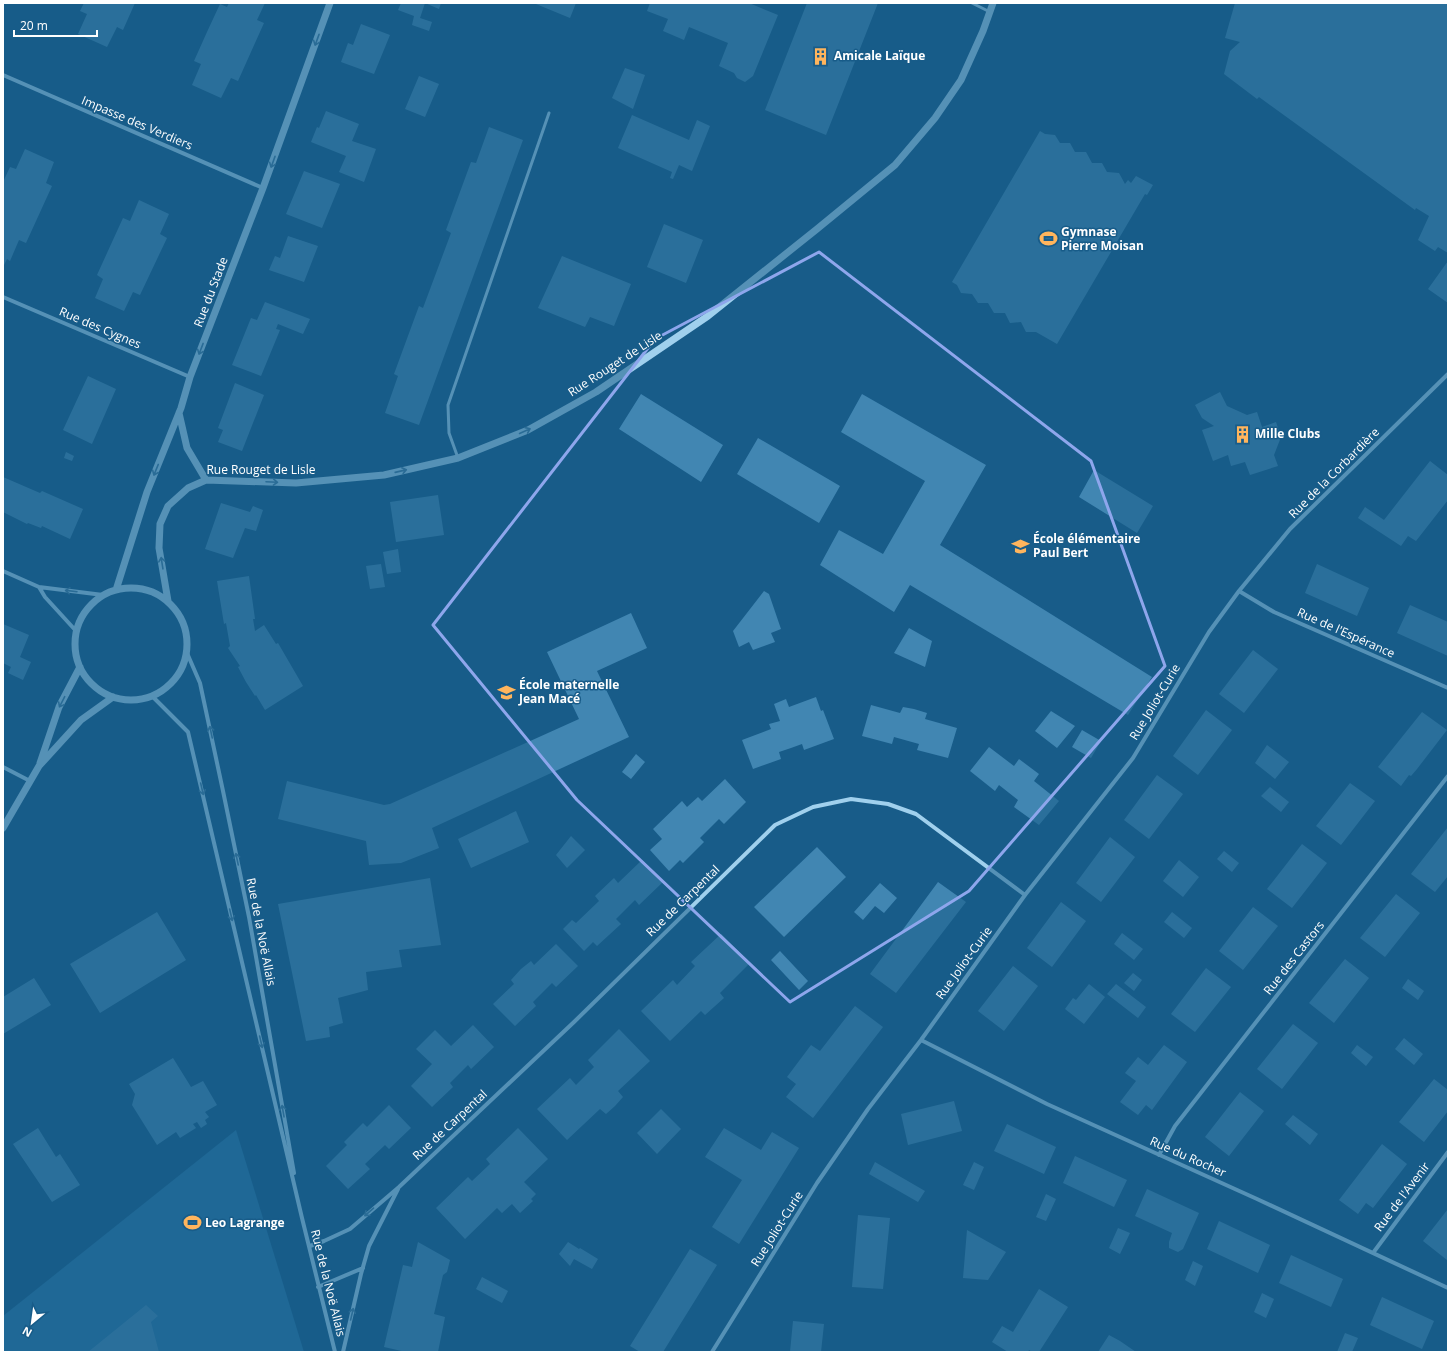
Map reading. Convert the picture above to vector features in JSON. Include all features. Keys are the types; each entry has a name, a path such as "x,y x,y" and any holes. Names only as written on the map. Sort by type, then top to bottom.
{"street":[{"name":"Rue du Stade","path":"116,590 147,492 179,413 190,378 263,188 330,3"},
{"name":"Rue Rouget de Lisle","path":"168,601 160,548 160,524 168,506 188,488 206,480 296,483 384,475 458,458 528,430 596,392 708,316 895,165 935,118 961,80 983,31 993,3"},
{"name":"Impasse des Verdiers","path":"3,75 263,188"},
{"name":"Rue des Cygnes","path":"3,297 190,378"},
{"name":"Rue de la Corbardière","path":"1239,591 1290,529 1448,374"},
{"path":"179,413 187,448 206,480"},
{"path":"3,571 39,587 103,595"},
{"path":"39,587 45,597 76,632"},
{"path":"134,588 152,592 168,601 180,616 186,634 187,653 180,671 169,686 152,696 140,700 127,700 114,697 100,690 88,680 80,667 75,650 76,632 82,617 91,605 103,595 116,590 134,588"},
{"name":"Rue de l'Espérance","path":"1239,591 1274,612 1448,688"},
{"name":"Rue Joliot-Curie","path":"712,1352 817,1183 868,1109 921,1040 1025,896 1133,758 1209,632 1239,591"},
{"name":"Rue de la Noë Allais","path":"187,653 200,683 249,917 302,1218"},
{"path":"39,766 59,706 80,667"},
{"name":"Rue de la Noë Allais","path":"152,696 188,732 302,1218 310,1246 318,1287 335,1352"},
{"path":"3,828 39,766 81,720 114,697"},
{"path":"3,767 30,781"},
{"name":"Rue des Castors","path":"1159,1154 1175,1126 1448,776"},
{"name":"Rue de Carpental","path":"310,1246 350,1229 399,1187 574,1022 775,825 813,807 851,799 888,804 916,814 1025,896"},
{"name":"Rue du Rocher","path":"921,1040 1046,1104 1159,1154 1448,1288"},
{"name":"Rue de l'Avenir","path":"1373,1253 1448,1152"},
{"name":"Rue de Carpental","path":"343,1352 369,1246 399,1187"},
{"path":"318,1287 363,1268"}],"lane":[{"path":"972,3 990,12"},
{"path":"458,458 449,433 448,405 549,113"}],"highlighted area":[{"path":"819,252 1091,461 1165,666 969,891 790,1002 577,800 433,625 655,339"}],"shaded area":[{"name":"Leo Lagrange","path":"236,1130 304,1352 3,1352 3,1316"}],"building":[{"path":"84,3 135,3 123,30 117,27 107,47 78,34 87,14 80,11"},
{"path":"229,3 265,3 257,20 264,23 238,81 231,78 221,98 192,85 201,64 194,61 220,4 227,7"},
{"path":"401,3 425,3 420,18 432,22 429,31 412,25 414,16 398,10"},
{"path":"425,3 441,3 439,9"},
{"path":"576,3 570,18 536,4"},
{"path":"650,3 749,3 778,15 753,76 745,82 737,78 734,73 719,66 728,43 689,27 684,40 663,31 668,19 647,11"},
{"name":"Amicale Laïque","path":"807,3 878,3 826,135 765,110"},
{"path":"1235,3 1448,3 1448,253 1438,247 1435,251 1418,240 1429,216 1416,208 1415,210 1259,97 1257,99 1224,74 1230,51 1240,42 1225,38"},
{"path":"361,24 390,35 374,74 341,62 348,43 353,45"},
{"path":"625,68 645,75 633,109 612,98"},
{"path":"419,76 439,84 425,117 405,109"},
{"path":"326,111 359,124 352,141 376,149 364,182 339,172 346,156 311,142"},
{"path":"632,115 689,140 697,120 710,126 692,171 679,165 673,179 670,178 672,172 618,148"},
{"path":"489,127 523,140 419,425 385,413 398,376 394,374 419,306 423,308 451,233 446,230 471,162 476,163"},
{"name":"Gymnase Pierre Moisan","path":"1040,131 1045,134 1055,135 1060,143 1070,143 1075,152 1086,152 1092,163 1102,163 1107,172 1119,173 1125,184 1128,180 1131,183 1136,176 1153,185 1147,195 1145,194 1057,344 1036,332 1026,332 1021,322 1010,323 1005,313 994,313 988,303 978,303 972,294 961,293 957,285 952,282"},
{"path":"25,149 54,162 46,183 52,186 26,243 19,240 10,261 7,259 3,267 3,182 10,167 16,169"},
{"path":"304,171 340,184 322,228 286,214"},
{"path":"139,200 169,214 160,234 167,238 140,295 133,292 124,311 95,298 103,279 97,275 123,218 130,221"},
{"path":"664,224 703,240 686,283 647,267"},
{"path":"288,236 318,246 304,282 269,270 275,256 280,258"},
{"path":"562,256 631,284 614,326 590,317 585,327 538,308"},
{"path":"1448,261 1448,303 1428,289"},
{"path":"265,302 310,319 303,334 278,324 276,329 280,330 261,376 232,365 251,318 257,320"},
{"path":"88,376 116,389 92,444 63,430"},
{"path":"235,383 264,395 242,451 218,442 223,430 218,428"},
{"name":"Mille Clubs","path":"1220,392 1227,406 1247,415 1257,412 1262,427 1276,422 1281,437 1274,455 1278,466 1250,475 1245,462 1231,466 1228,455 1213,461 1202,430 1214,426 1202,418 1195,405"},
{"path":"641,394 723,445 701,482 619,429"},
{"path":"862,394 986,465 940,545 1152,677 1128,715 910,585 894,612 820,565 839,530 883,554 925,481 841,432"},
{"path":"758,438 840,486 819,523 737,474"},
{"path":"66,452 74,456 72,461 64,458"},
{"path":"1430,461 1448,475 1448,500 1416,541 1408,536 1401,546 1358,518 1365,507 1384,520"},
{"path":"1094,470 1153,506 1137,533 1079,497"},
{"path":"3,477 40,493 42,491 83,509 70,539 42,526 41,528 28,523 27,524 3,512"},
{"path":"438,495 444,535 396,542 390,502"},
{"path":"221,503 250,512 253,506 263,510 256,531 245,528 233,558 205,549"},
{"path":"398,549 401,572 387,574 383,552"},
{"path":"381,564 385,587 370,589 366,566"},
{"path":"1317,564 1369,588 1357,616 1305,593"},
{"path":"249,576 255,619 253,619 255,631 264,625 276,644 278,643 303,686 265,710 246,682 238,667 240,666 228,648 230,646 226,623 224,624 217,581"},
{"path":"764,591 769,594 781,629 771,633 775,642 753,650 749,642 739,647 733,631"},
{"path":"1410,605 1448,622 1448,656 1397,633"},
{"path":"631,613 647,648 597,671 629,737 432,828 439,848 401,863 369,865 366,841 278,819 287,781 384,805 390,804 579,719 547,652"},
{"path":"3,624 29,635 20,657 31,662 23,680 8,673 11,667 3,663"},
{"path":"909,628 932,641 925,667 894,653"},
{"path":"1253,650 1278,669 1244,713 1219,694"},
{"path":"816,697 821,711 823,710 834,739 804,750 802,744 779,752 781,759 753,769 742,740 771,729 769,724 780,721 774,704 786,699 789,707"},
{"path":"871,705 900,713 903,707 914,709 927,713 925,719 957,728 948,758 917,750 919,744 894,737 892,744 862,736"},
{"path":"1206,710 1232,730 1198,775 1173,756"},
{"path":"1051,711 1075,726 1057,748 1035,731"},
{"path":"1422,712 1447,730 1417,769 1411,776 1409,775 1401,786 1378,767"},
{"path":"1082,730 1101,741 1091,758 1072,747"},
{"path":"1267,745 1289,762 1275,779 1255,763"},
{"path":"989,747 1014,766 1019,759 1039,774 1034,781 1059,801 1039,825 1014,807 1018,800 999,785 995,791 970,771"},
{"path":"636,754 645,762 631,779 622,772"},
{"path":"1157,775 1183,794 1149,839 1124,820"},
{"path":"725,779 746,802 724,824 719,819 700,838 704,842 683,863 680,860 669,871 650,850 662,839 653,829 682,801 687,807 698,797 702,801"},
{"path":"1350,783 1375,801 1341,845 1316,826"},
{"path":"1270,787 1289,802 1281,812 1261,796"},
{"path":"516,811 529,842 471,868 458,839"},
{"path":"1448,827 1448,876 1435,892 1411,874"},
{"path":"571,836 585,850 567,868 556,855"},
{"path":"1110,837 1135,857 1101,902 1076,883"},
{"path":"1302,844 1327,863 1292,908 1267,889"},
{"path":"817,847 846,877 784,937 754,907"},
{"path":"1224,851 1239,863 1232,872 1217,859"},
{"path":"642,860 663,882 639,905 635,900 616,919 621,924 597,946 593,942 584,951 563,929 572,920 576,923 599,901 595,896 614,878 618,883"},
{"path":"1179,860 1199,877 1183,897 1163,881"},
{"path":"430,878 441,945 399,950 402,967 366,972 368,990 338,998 343,1023 329,1027 330,1037 306,1041 278,904"},
{"path":"938,882 966,902 896,993 870,974"},
{"path":"880,883 897,898 884,913 875,906 863,920 854,912"},
{"path":"1396,894 1420,913 1385,957 1360,938"},
{"path":"1061,902 1086,921 1052,967 1027,948"},
{"path":"1253,907 1278,926 1243,970 1219,951"},
{"path":"157,912 186,960 100,1013 70,964"},
{"path":"1172,912 1192,928 1184,938 1164,922"},
{"path":"1122,933 1143,949 1134,960 1114,944"},
{"path":"721,934 750,963 720,993 724,998 705,1015 701,1011 670,1041 641,1011 673,980 677,985 695,966 691,962"},
{"path":"556,944 578,966 556,987 552,983 533,1002 536,1006 515,1026 493,1004 514,984 511,980 521,969 531,961 534,965"},
{"path":"780,951 808,981 799,990 771,960"},
{"path":"1345,959 1369,978 1334,1023 1309,1003"},
{"path":"1013,966 1038,986 1004,1031 978,1011"},
{"path":"1206,968 1231,987 1195,1032 1171,1014"},
{"path":"1133,973 1142,980 1134,991 1124,983"},
{"path":"34,978 51,1005 3,1034 3,997"},
{"path":"1408,979 1424,991 1418,1000 1402,988"},
{"path":"1089,984 1105,997 1084,1024 1065,1009 1073,998 1076,1000"},
{"path":"1116,984 1146,1007 1138,1018 1107,994"},
{"path":"855,1006 883,1027 813,1118 786,1097 796,1084 787,1077 811,1045 820,1051"},
{"path":"1293,1024 1318,1043 1282,1089 1257,1069"},
{"path":"473,1025 494,1047 471,1069 468,1065 450,1083 453,1087 432,1107 411,1086 432,1064 416,1049 435,1030 451,1046"},
{"path":"619,1029 650,1061 618,1091 623,1097 615,1106 606,1114 600,1109 567,1140 537,1109 570,1078 576,1085 594,1067 588,1060"},
{"path":"1404,1038 1423,1054 1414,1065 1395,1049"},
{"path":"1164,1045 1187,1062 1152,1110 1146,1105 1138,1115 1120,1102 1136,1081 1125,1073 1138,1057 1148,1065"},
{"path":"1357,1045 1373,1057 1366,1066 1351,1053"},
{"path":"173,1058 191,1087 203,1081 217,1105 205,1112 209,1117 205,1120 207,1124 201,1128 197,1122 193,1124 196,1128 180,1138 176,1132 157,1145 132,1105 135,1094 129,1084"},
{"path":"1434,1079 1448,1090 1448,1111 1424,1142 1399,1122"},
{"path":"1240,1092 1264,1111 1229,1156 1205,1137"},
{"path":"954,1101 962,1131 908,1145 901,1114"},
{"path":"389,1105 411,1128 389,1149 385,1145 365,1164 370,1169 348,1189 326,1166 347,1145 344,1142 363,1123 367,1127"},
{"path":"661,1109 681,1129 657,1154 637,1133"},
{"path":"1293,1115 1318,1134 1310,1145 1285,1124"},
{"path":"1007,1124 1056,1147 1044,1174 994,1151"},
{"path":"38,1128 56,1157 60,1154 80,1185 52,1202 13,1144"},
{"path":"518,1128 548,1159 524,1182 536,1194 531,1199 533,1201 520,1213 512,1204 502,1213 497,1208 465,1239 436,1208 468,1177 472,1181 490,1164 486,1159"},
{"path":"724,1128 761,1150 772,1132 799,1148 739,1244 712,1227 742,1180 705,1157"},
{"path":"1382,1144 1407,1164 1373,1208 1366,1203 1358,1214 1339,1200"},
{"path":"1075,1156 1127,1180 1114,1207 1063,1183"},
{"path":"875,1162 925,1191 918,1202 869,1174"},
{"path":"974,1162 984,1167 974,1190 963,1185"},
{"path":"1147,1189 1199,1213 1183,1249 1178,1252 1169,1248 1172,1233 1135,1216"},
{"path":"1046,1194 1056,1199 1046,1221 1036,1217"},
{"path":"1448,1209 1448,1259 1447,1260 1423,1241"},
{"path":"858,1215 890,1218 883,1289 852,1287"},
{"path":"1219,1221 1270,1245 1258,1273 1207,1249"},
{"path":"1118,1228 1130,1233 1120,1254 1109,1248"},
{"path":"967,1230 1006,1252 988,1280 963,1278"},
{"path":"418,1242 450,1260 447,1272 443,1275 434,1314 445,1317 438,1352 406,1352 384,1347 403,1265 412,1267"},
{"path":"568,1242 598,1259 592,1269 574,1259 570,1266 559,1254"},
{"path":"690,1249 717,1265 663,1352 640,1352 630,1346"},
{"path":"1291,1255 1343,1279 1331,1307 1279,1283"},
{"path":"1193,1261 1203,1266 1195,1286 1185,1280"},
{"path":"482,1277 508,1291 502,1303 476,1289"},
{"path":"1039,1289 1068,1307 1039,1352 1032,1352 1029,1350 1028,1352 1008,1352 992,1342 1002,1326 1013,1332"},
{"path":"1262,1293 1274,1299 1266,1318 1254,1312"},
{"path":"1382,1297 1434,1321 1422,1349 1370,1325"},
{"path":"146,1305 158,1316 151,1322 159,1352 88,1352"},
{"path":"793,1321 824,1324 821,1352 790,1352"},
{"path":"1345,1333 1358,1338 1352,1352 1337,1352"},
{"path":"1109,1335 1120,1341 1136,1352 1098,1352"}],"place":[{"name":"Amicale Laïque","path":"821,56"},
{"name":"Gymnase Pierre Moisan","path":"1048,239"},
{"name":"Mille Clubs","path":"1242,434"},
{"name":"École élémentaire Paul Bert","path":"1020,546"},
{"name":"École maternelle Jean Macé","path":"506,692"},
{"name":"Leo Lagrange","path":"192,1223"}]}
